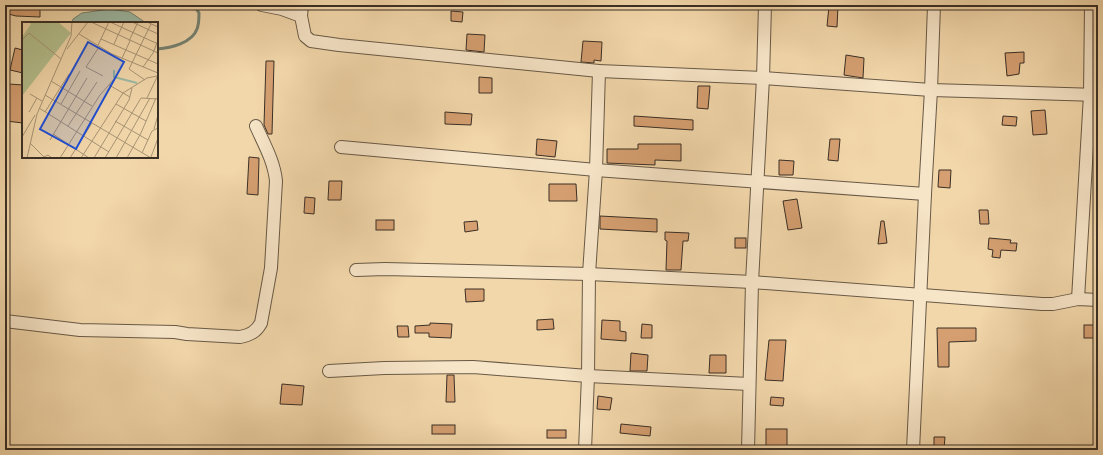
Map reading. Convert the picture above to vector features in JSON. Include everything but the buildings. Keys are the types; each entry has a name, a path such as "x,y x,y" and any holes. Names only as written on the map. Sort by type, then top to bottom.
{"street":[{"path":"262,5 302,11 305,36 311,41 430,54 599,71 763,78 932,90 1094,95"},
{"path":"748,450 752,282 763,78 765,5"},
{"path":"913,450 925,194 932,90 934,5"},
{"path":"1078,300 1094,95 1091,5"},
{"path":"585,450 588,376 589,274 596,170 599,71"},
{"path":"5,321 85,330 174,332 240,337 247,336 257,330 261,323 271,268 276,181 273,165 256,126"},
{"path":"341,147 757,183 925,194"},
{"path":"356,270 589,274 752,282 1042,304 1053,304 1078,300 1098,300"},
{"path":"328,371 384,368 473,367 588,376 749,384"}],"shaded area":[{"path":"110,9 130,12 145,22 72,22 73,19 82,13"}],"waterway":[{"path":"158,49 180,44 191,38 197,29 199,19 199,13 194,5"}]}
